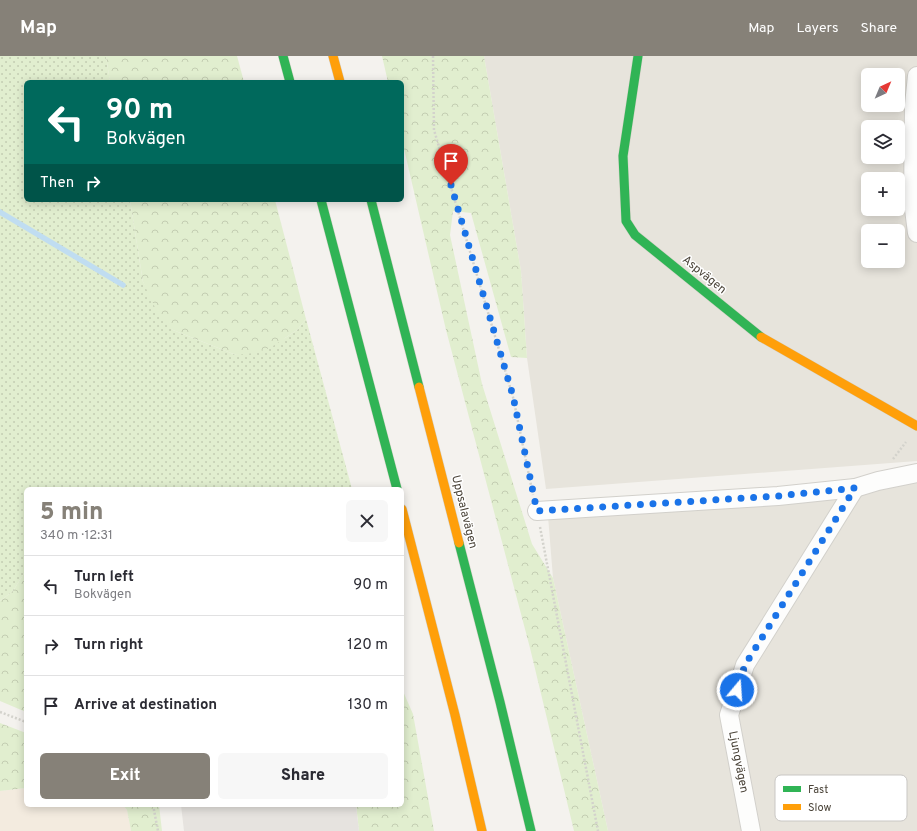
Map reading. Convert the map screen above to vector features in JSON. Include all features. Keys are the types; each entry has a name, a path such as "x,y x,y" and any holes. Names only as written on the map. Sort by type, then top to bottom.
{"main road":[{"path":"283,56 289,80"},
{"path":"333,56 339,80"},
{"name":"Aspvägen","path":"638,56 623,156 626,221 635,235 762,337 917,426"},
{"path":"322,202 396,487"},
{"name":"Uppsalavägen","path":"372,202 500,702 531,831"},
{"path":"404,516 455,715 482,831"}],"street":[{"path":"917,76 914,105 913,201 917,233"},
{"path":"537,511 778,496 855,488 878,480 917,473"},
{"name":"Ljungvägen","path":"752,831 729,715 745,665 855,488"}],"path":[{"path":"434,56 434,130 513,396 537,511 598,831"},
{"path":"878,480 908,438"},
{"path":"0,712 24,721"},
{"path":"153,807 158,831"}],"shaded area":[{"path":"484,56 917,56 917,461 546,489 527,358 521,271"},
{"path":"917,483 917,831 608,831 553,578 548,516 677,511"},
{"path":"24,788 24,807 125,807 127,810 131,831 0,831 0,791"},
{"path":"181,807 356,807 359,831 184,831"}],"green space":[{"path":"0,56 106,56 110,80 24,80 24,202 130,202 143,282 173,330 236,355 285,338 297,330 306,319 351,487 24,487 24,573 13,591 0,601"},
{"path":"106,56 237,56 243,80 110,80"},
{"path":"382,56 484,56 521,271 527,358 511,357 471,213 453,211 450,235 482,384 532,544 553,578 608,831 574,831 530,648 446,330 404,149 404,80 388,80"},
{"path":"130,202 276,202 306,319 297,330 270,348 254,353 236,355 173,330 158,314 143,282"},
{"path":"24,573 24,711 0,701 0,601 13,591"},
{"path":"404,694 413,714 434,831 359,831 356,807 404,807"},
{"path":"0,723 24,732 24,788 0,791"},
{"path":"125,807 159,807 162,831 131,831 127,810"}],"waterway":[{"path":"0,212 123,285"}],"traffic: fast":[{"path":"283,56 289,80"},
{"path":"638,56 623,156 626,221 635,235 761,337"},
{"path":"322,202 396,487"},
{"path":"372,202 419,387"},
{"path":"459,543 500,702 531,831"}],"traffic: slow":[{"path":"333,56 339,80"},
{"path":"761,337 917,426"},
{"path":"419,387 459,543"},
{"path":"404,517 455,715 482,831"}],"route":[{"path":"451,185 513,396 537,511 778,496 855,488 745,665 737,690"}]}
